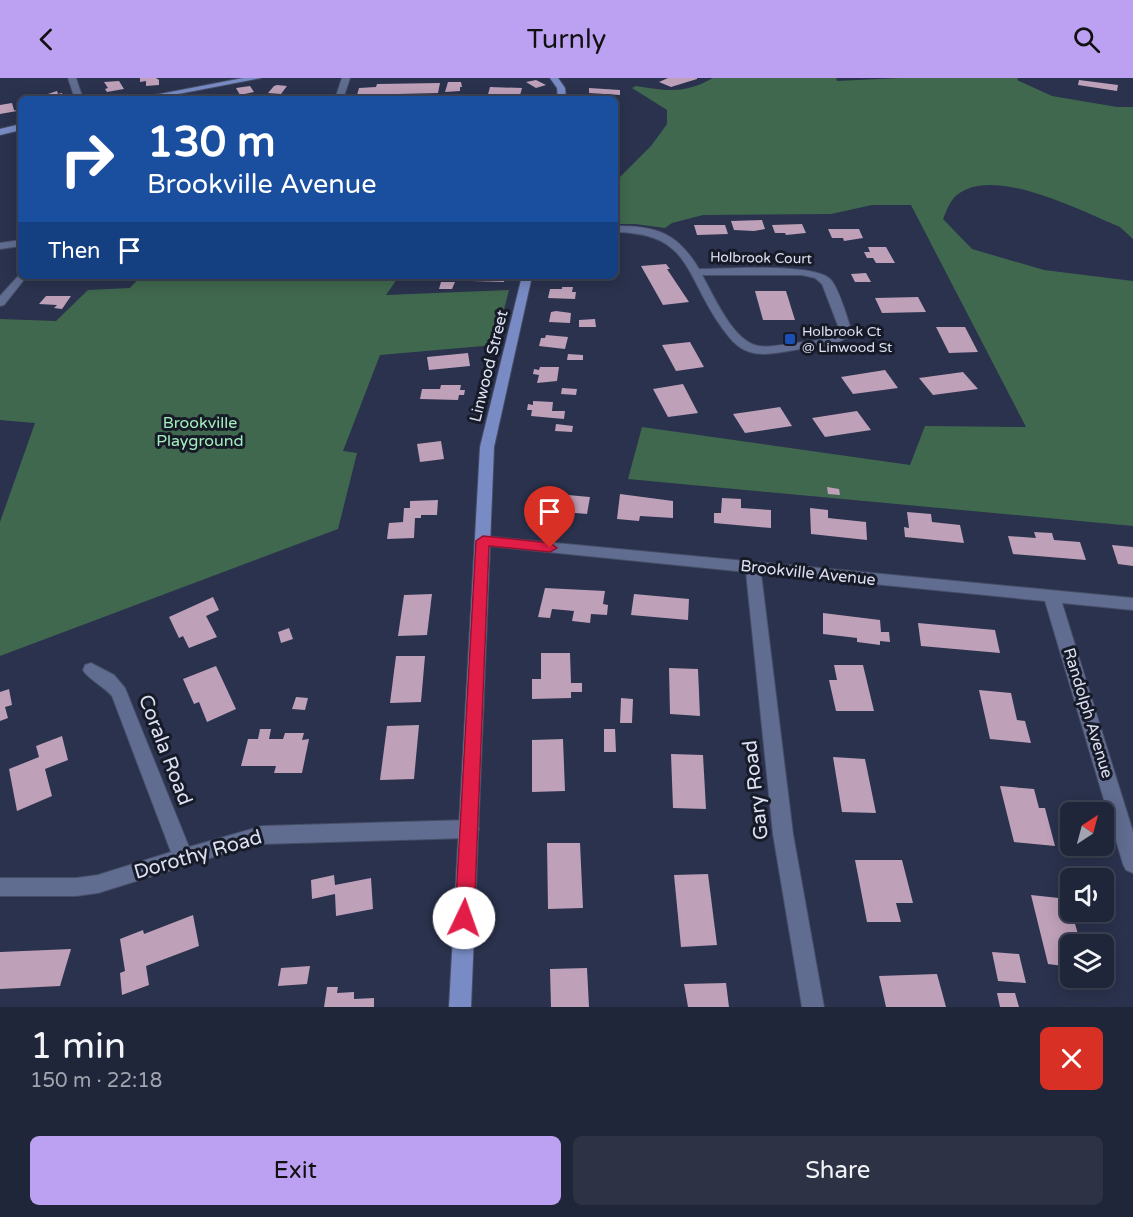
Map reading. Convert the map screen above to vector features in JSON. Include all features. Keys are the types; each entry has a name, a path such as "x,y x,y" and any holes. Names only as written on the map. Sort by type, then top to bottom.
{"main road":[{"path":"155,96 257,78"},
{"path":"554,78 561,88 562,96"},
{"path":"0,132 18,128"},
{"name":"Linwood Street","path":"460,1007 486,465 490,431 526,279"}],"street":[{"path":"72,78 78,96"},
{"path":"340,96 346,78"},
{"name":"Holbrook Court","path":"618,229 643,231 671,240 680,248 694,272 735,338 746,347 760,350 828,342 846,332 827,282 818,274 694,272"},
{"path":"0,246 18,243"},
{"path":"0,303 20,279"},
{"name":"Brookville Avenue","path":"483,541 1133,604"},
{"name":"Gary Road","path":"753,567 783,834 813,1007"},
{"name":"Randolph Avenue","path":"1052,597 1133,864"},
{"name":"Corala Road","path":"91,670 108,680 119,693 183,857"},
{"name":"Dorothy Road","path":"0,887 76,887 98,884 262,835 469,829"}],"green space":[{"path":"713,78 836,78 837,81 900,78 1018,78 1017,80 1052,96 1117,107 1133,107 1133,239 1120,227 1061,202 1015,188 993,185 973,187 957,195 950,203 943,219 972,249 1044,270 1133,281 1133,526 628,479 642,427 910,465 925,426 1026,427 911,205 872,205 831,214 703,215 672,223 665,228 618,224 620,177 651,146 667,124 667,110 632,88 636,86 676,90"},
{"name":"Brookville Playground","path":"138,279 397,279 386,295 509,290 495,345 380,355 343,451 357,453 338,529 0,656 0,522 35,423 0,420 0,319 56,321 88,290 130,288"}],"building":[{"path":"140,78 156,78 159,80 159,85 146,86 146,81 140,82"},
{"path":"668,78 697,79 671,87 659,82"},
{"path":"536,80 546,85 536,88 526,82"},
{"path":"1079,80 1118,85 1117,91 1078,85"},
{"path":"119,81 124,89 107,92 105,89 108,88 104,82"},
{"path":"448,82 461,82 460,91 445,92"},
{"path":"440,83 438,93 357,95 359,88 376,87 377,84"},
{"path":"250,86 254,92 240,95 236,88"},
{"path":"274,86 287,86 281,94 268,93"},
{"path":"490,87 522,88 520,96 488,96"},
{"path":"589,88 620,90 620,95 589,93"},
{"path":"57,91 63,96 42,96"},
{"path":"12,103 14,110 17,111 0,114 0,105"},
{"path":"762,220 765,229 754,231 734,230 731,221"},
{"path":"802,224 806,233 786,235 775,233 772,225"},
{"path":"694,225 725,225 728,234 697,235"},
{"path":"828,229 859,229 863,238 844,241 843,238 832,238"},
{"path":"868,247 886,247 895,263 876,263 873,258 867,258 864,252 870,252"},
{"path":"666,264 689,302 663,305 641,266"},
{"path":"866,273 871,282 855,282 851,274"},
{"path":"472,279 504,279 504,282 472,281"},
{"path":"441,282 455,282 452,289 439,289"},
{"path":"562,287 573,287 572,292 576,292 575,299 548,298 550,289 562,289"},
{"path":"755,291 786,291 795,320 763,320"},
{"path":"46,296 71,296 62,309 54,308 57,305 39,304"},
{"path":"918,297 926,312 882,313 875,298"},
{"path":"551,312 571,313 570,323 549,322"},
{"path":"595,319 596,327 579,327 579,320"},
{"path":"936,327 965,327 978,352 949,353"},
{"path":"546,335 568,337 565,349 539,346 541,338 545,338"},
{"path":"690,342 704,367 676,371 662,345"},
{"path":"468,353 470,366 429,370 427,357"},
{"path":"568,354 583,355 583,360 567,360"},
{"path":"540,367 559,367 557,381 537,383 539,375 533,374 534,369 539,370"},
{"path":"885,370 898,388 853,394 841,377"},
{"path":"963,372 978,389 933,395 919,378"},
{"path":"683,384 698,413 668,417 653,389"},
{"path":"441,385 461,385 460,390 465,390 464,395 459,395 458,400 420,399 422,389 440,389"},
{"path":"562,388 577,389 576,395 561,394"},
{"path":"533,401 553,402 552,411 565,411 564,419 531,416 532,410 527,410 528,404 533,405"},
{"path":"780,407 792,426 745,433 733,414"},
{"path":"857,411 871,430 825,437 812,418"},
{"path":"556,424 573,426 572,432 555,431"},
{"path":"441,441 444,459 420,462 417,444"},
{"path":"827,487 839,489 840,495 828,494"},
{"path":"534,492 590,497 587,514 530,509"},
{"path":"620,494 673,501 673,518 640,516 639,521 617,519"},
{"path":"722,498 741,499 741,508 771,510 771,528 714,523 714,513 721,513"},
{"path":"438,500 437,515 421,515 421,518 415,518 414,538 387,539 389,523 403,522 404,508 410,508 410,501"},
{"path":"810,508 828,510 828,518 866,522 867,540 811,534"},
{"path":"907,512 931,514 932,522 960,525 964,543 905,537 904,527 909,528"},
{"path":"1034,532 1052,533 1054,540 1080,542 1086,560 1013,554 1008,536 1036,538"},
{"path":"1112,545 1133,547 1133,566 1118,564"},
{"path":"545,588 605,591 603,604 608,605 607,615 591,614 590,623 572,621 574,611 552,609 550,618 538,617"},
{"path":"432,594 427,635 398,636 404,595"},
{"path":"634,594 689,599 688,620 631,615"},
{"path":"213,597 219,610 206,616 217,637 189,648 183,636 179,638 169,617"},
{"path":"823,613 880,620 881,632 889,632 890,642 880,641 880,645 857,642 857,638 823,634"},
{"path":"918,623 995,630 1000,653 921,646"},
{"path":"289,628 293,639 281,643 278,632"},
{"path":"541,653 570,653 571,683 582,683 582,692 571,692 571,698 532,699 532,679 541,679"},
{"path":"396,656 425,656 421,702 390,703"},
{"path":"834,665 863,665 874,711 836,711 829,680 837,680"},
{"path":"216,666 236,709 207,722 199,702 194,704 183,679"},
{"path":"669,668 698,669 700,716 670,714"},
{"path":"9,689 12,705 5,707 8,718 0,721 0,692"},
{"path":"979,690 1011,693 1017,720 1025,721 1031,743 990,739"},
{"path":"296,697 308,698 305,710 292,709"},
{"path":"621,698 633,699 632,723 620,723"},
{"path":"419,725 414,779 380,780 387,726"},
{"path":"260,729 271,729 269,739 283,739 285,733 304,733 302,740 309,739 302,773 274,773 276,766 241,766 248,739 258,739"},
{"path":"604,729 615,729 616,752 604,752"},
{"path":"62,736 68,760 45,769 52,796 17,811 9,769 39,757 36,746"},
{"path":"563,739 565,791 532,792 532,740"},
{"path":"671,754 703,755 706,809 673,808"},
{"path":"833,757 865,759 876,813 842,812"},
{"path":"1000,786 1034,789 1039,808 1045,808 1055,846 1014,842"},
{"path":"547,843 580,843 583,908 548,909"},
{"path":"855,860 902,860 913,903 896,903 901,922 867,922"},
{"path":"708,874 717,945 681,947 674,875"},
{"path":"334,875 335,885 371,878 373,909 336,916 335,894 312,899 311,880"},
{"path":"1031,895 1060,898 1060,922 1074,922 1078,934 1060,934 1060,966 1048,964"},
{"path":"193,915 199,946 146,966 149,985 122,995 120,973 125,971 120,939 143,930 144,934"},
{"path":"71,949 60,986 0,989 0,952"},
{"path":"992,952 1019,954 1026,983 998,981"},
{"path":"310,966 307,984 278,986 281,968"},
{"path":"587,968 589,1007 551,1007 550,969"},
{"path":"937,974 946,1007 886,1007 879,976"},
{"path":"726,983 729,1007 688,1007 684,984"},
{"path":"327,987 338,987 337,993 354,992 354,999 374,998 374,1007 324,1007"},
{"path":"997,993 1015,993 1019,1007 1000,1007"}],"place":[{"name":"Holbrook Ct @ Linwood St","path":"790,339"}],"route":[{"path":"464,918 483,541 550,548"}]}
